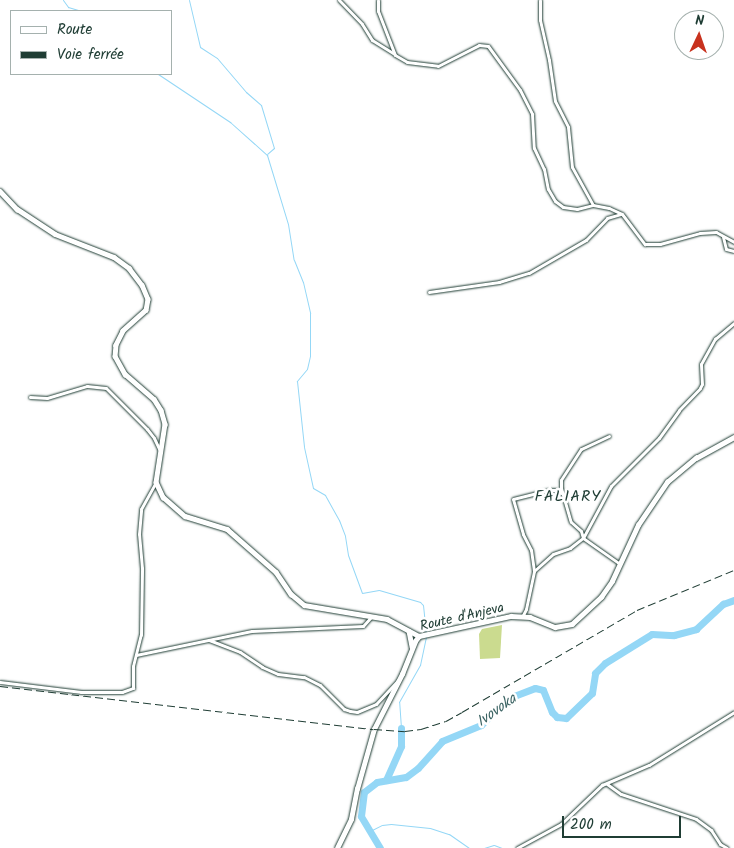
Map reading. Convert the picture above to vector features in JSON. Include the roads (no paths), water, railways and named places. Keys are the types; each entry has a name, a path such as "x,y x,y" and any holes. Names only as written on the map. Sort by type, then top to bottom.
{"street":[{"path":"340,0 362,24 372,40 413,64 438,66 479,45 488,46 520,90 532,114 533,142 544,169 548,189 555,201 563,207 576,209 593,205 616,210 622,214 645,244 660,244 700,233 716,232 734,242"},
{"path":"378,0 380,19 395,55"},
{"path":"540,0 540,20 549,60 555,102 568,127 572,167 593,205"},
{"path":"0,190 17,209 55,234 114,257 129,268 142,286 148,299 146,310 122,331 116,345 115,356 125,374 154,399 161,410 165,424 156,482 141,509 139,534 142,568 141,635 133,666 133,688 122,692 81,692 0,682"},
{"path":"429,292 499,282 529,273 586,240 607,218 622,214"},
{"path":"723,237 726,249 734,251"},
{"path":"534,571 553,554 570,548 583,538 611,486 659,438 679,410 700,388 702,384 702,364 715,339 734,324"},
{"path":"30,397 47,398 87,386 106,388 147,429 154,438 161,454"},
{"path":"609,436 581,449 561,480 571,522 581,531 583,538 620,564"},
{"name":"Route d'Anjeva","path":"337,848 352,819 374,729 402,674 412,648 421,636 500,618 530,617 555,627 572,624 601,597 620,564 638,525 667,482 696,458 734,437"},
{"path":"156,482 163,497 185,516 227,529 276,572 291,594 304,605 399,623 409,631 421,636"},
{"path":"522,617 526,609 534,571 531,550 523,534 513,499 549,490 557,490 563,494"},
{"path":"136,655 252,631 363,626 371,617"},
{"path":"409,631 412,648"},
{"path":"208,640 240,652 262,667 278,674 304,677 320,685 344,709 350,711 357,712 376,704 402,674"},
{"path":"517,848 561,824 582,803 607,784 649,765 734,712"},
{"path":"607,784 621,794 696,819 711,830 720,844 727,848"}],"waterway":[{"path":"63,0 68,7 78,10"},
{"path":"189,0 200,47 217,58 246,92 261,105 274,148 267,154"},
{"path":"160,75 230,122 267,155 288,224 294,260 303,282 310,313 310,356 307,369 297,381 304,447 313,488 325,495 339,520 345,536 348,555 362,593 379,590 420,602 423,605 426,632"},
{"name":"Ivovoka","path":"380,848 361,816 364,792 377,782 406,777 418,768 442,741 481,725 501,705 514,696 535,688 543,690 552,712 557,717 566,718 592,693 595,673 605,663 652,634 674,635 696,629 723,604 734,600"},
{"path":"401,728 399,702 420,665 426,636"},
{"path":"386,780 401,746 401,728"},
{"path":"370,831 382,825 391,824 430,828 449,834 469,848"},
{"path":"484,848 494,845 502,848"}],"railway":[{"path":"0,686 374,729 405,731 421,729 446,721 637,610 734,570"}],"district":[{"name":"FALIARY","path":"568,497"}]}
